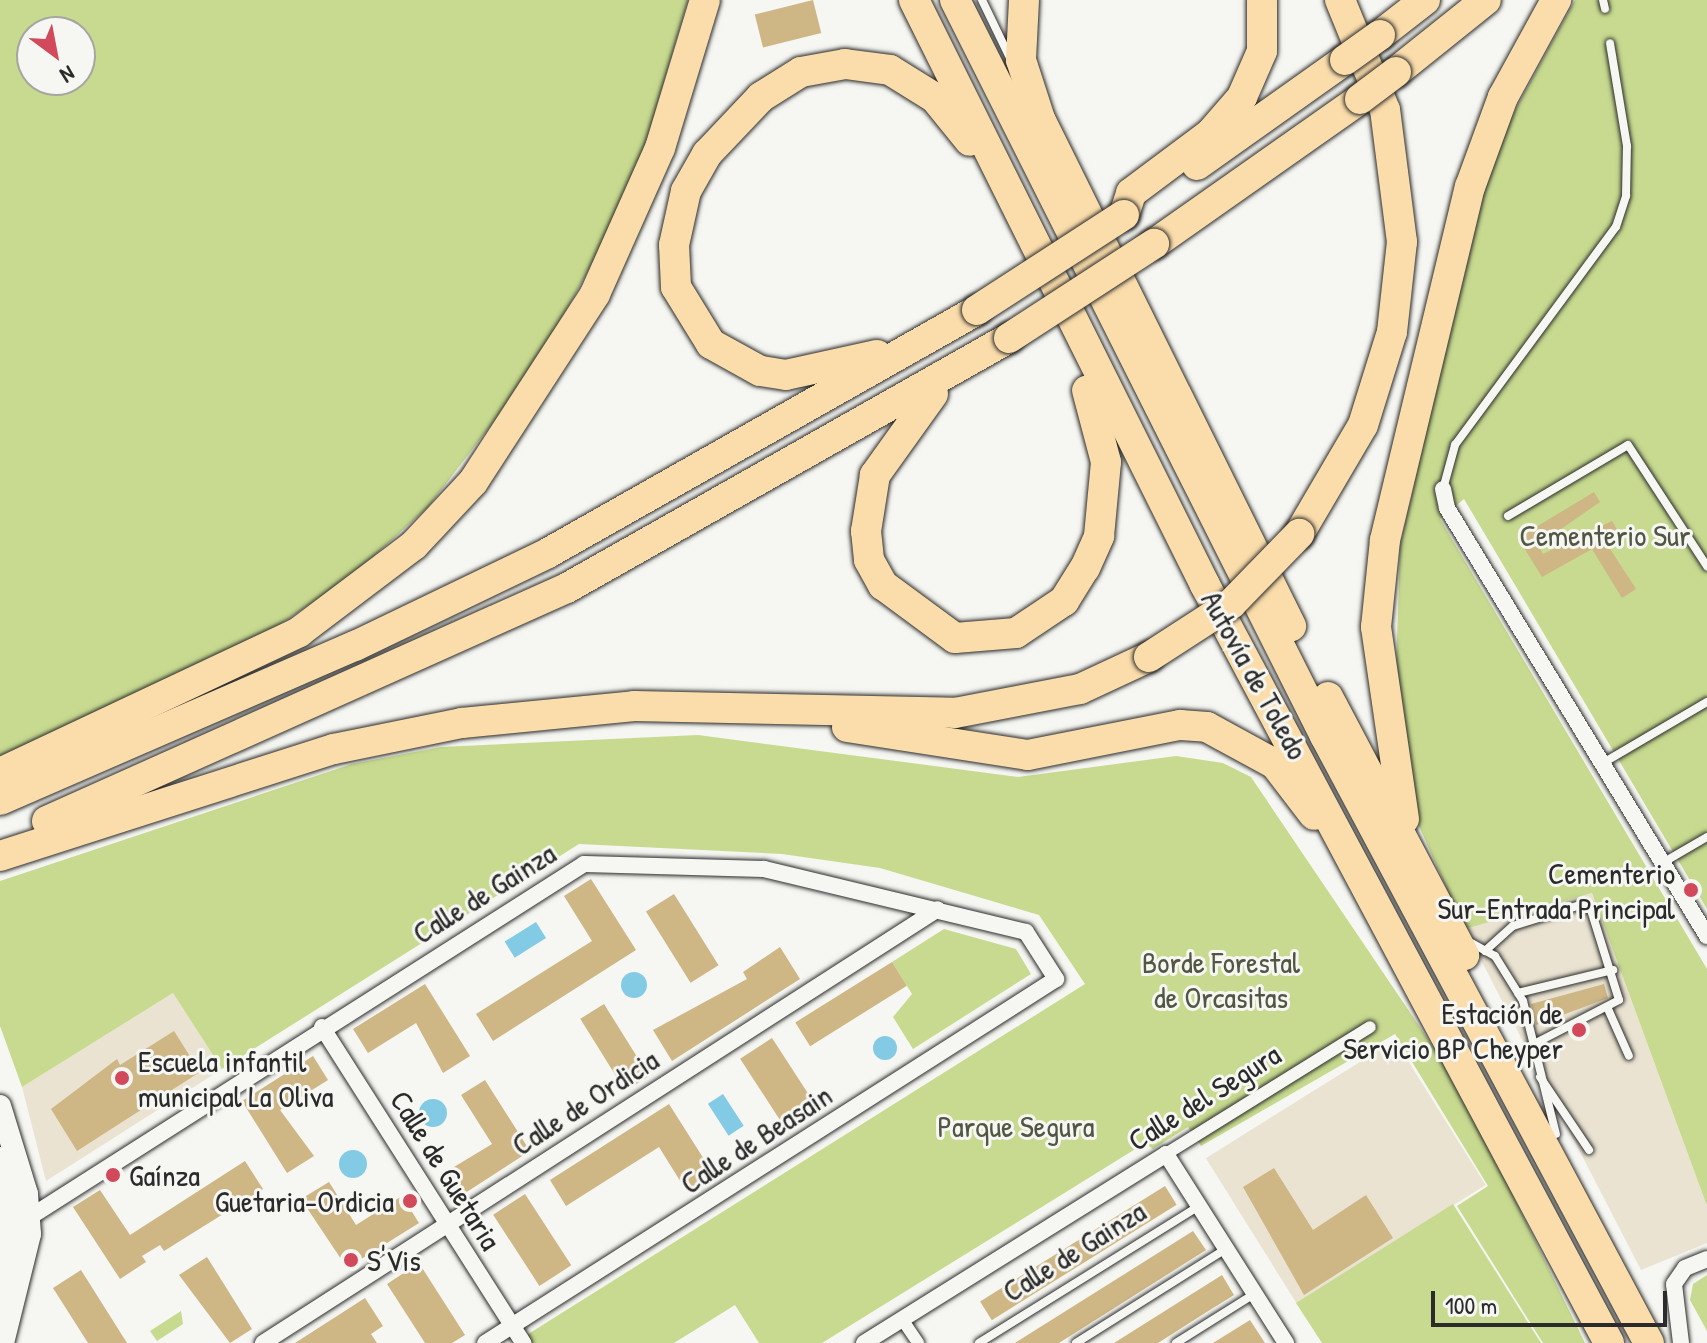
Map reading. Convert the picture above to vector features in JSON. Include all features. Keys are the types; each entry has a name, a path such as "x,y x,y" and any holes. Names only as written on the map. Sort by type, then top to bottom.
{"highway":[{"path":"0,773 299,632 414,545 473,482 534,396 621,241 660,148 705,0"},
{"name":"Autovía de Toledo","path":"914,0 996,173 1205,585 1378,898 1609,1343"},
{"name":"Autovía de Toledo","path":"955,0 1325,736 1561,1170 1649,1343"},
{"path":"1024,0 1021,60 1040,119 1277,598 1409,844 1556,1134 1561,1170"},
{"path":"1124,215 1131,193 1210,134 1242,97 1262,51 1262,0"},
{"path":"0,856 389,737 553,711 703,707 955,713 1080,689 1149,657 1231,604 1299,534 1363,425 1392,332 1402,242 1385,110 1340,0"},
{"path":"0,800 355,646 548,553 899,357 1124,215 1425,0"},
{"path":"0,841 567,588 944,381 1154,244 1360,99 1486,0"},
{"path":"1409,844 1376,627 1385,540 1470,187 1503,97 1556,0"},
{"path":"899,357 871,355 821,372 772,374 711,344 676,287 674,245 686,191 707,154 761,97 801,72 845,64 890,70 935,98 996,173"},
{"path":"944,381 875,475 867,503 869,560 907,609 955,638 1016,633 1064,601 1085,568 1099,536 1106,473 1099,422 1018,217"},
{"path":"703,707 1028,755 1180,725 1207,727 1275,764 1378,898"}],"main road":[{"path":"0,1106 30,1217 3,1343"},
{"path":"0,1158 11,1213 0,1302"}],"street":[{"path":"1443,489 1447,508 1707,936"},
{"name":"Calle de Gainza","path":"30,1217 322,1027 584,864 764,869 938,909 1026,932 1056,979"},
{"name":"Calle de Ordicia","path":"263,1343 938,909"},
{"name":"Calle de Beasain","path":"485,1343 1056,979"},
{"name":"Calle de Guetaria","path":"322,1027 523,1343"},
{"name":"Calle del Segura","path":"864,1343 1370,1027"},
{"path":"1166,1154 1286,1343"},
{"path":"1681,1343 1674,1284 1685,1268 1707,1259"},
{"path":"902,1319 918,1343"}],"lane":[{"path":"982,0 1040,119"},
{"path":"1443,489 1455,445 1616,227 1626,196 1627,146 1610,43"},
{"path":"1508,516 1628,445 1707,566"},
{"path":"1603,763 1707,702"},
{"path":"1664,862 1707,837"},
{"path":"1485,951 1513,926 1588,906 1621,993 1608,1009 1532,1045"},
{"path":"1452,932 1485,951 1518,993 1556,1134"},
{"path":"1518,993 1613,970"},
{"path":"1608,1009 1629,1056"},
{"path":"1538,1074 1589,1150"},
{"name":"Calle de Gainza","path":"979,1343 1199,1206"},
{"path":"1076,1343 1226,1249"},
{"path":"1176,1343 1254,1294"}],"shaded area":[{"path":"1592,893 1707,1206 1707,1243 1641,1270 1465,929"},
{"name":"Escuela infantil municipal La Oliva","path":"173,993 222,1069 46,1181 22,1087"},
{"path":"1395,1040 1486,1185 1297,1303 1206,1158"}],"green space":[{"path":"0,0 688,0 646,143 611,230 531,373 428,507 353,575 273,629 0,759"},
{"name":"Cementerio Sur","path":"1575,0 1707,0 1707,909 1464,499 1440,519 1707,969 1707,1206 1592,893 1465,929 1418,824 1395,703 1400,546 1488,160"},
{"name":"Borde Forestal de Orcasitas","path":"698,735 1018,777 1176,756 1223,763 1251,777 1459,1085 1585,1343 1543,1343 1457,1206 1488,1186 1395,1034 1201,1146 1188,1127 1153,1149 1145,1143 822,1343 759,1343 735,1305 674,1343 514,1343 1085,984 1039,915 880,868 782,854 579,844 222,1069 173,993 22,1087 0,1026 0,881 352,764 441,747"},
{"path":"944,929 1016,949 1031,974 913,1049 893,1017 912,994 892,962"},
{"path":"1453,1204 1541,1343 1322,1343 1296,1303"},
{"path":"1707,1275 1707,1331 1690,1300 1693,1284"},
{"path":"181,1311 183,1324 157,1341 150,1331"}],"water":[{"path":"536,922 546,938 515,958 505,942"},
{"path":"634,972 643,976 647,985 643,994 634,998 625,994 621,985 625,976"},
{"path":"885,1036 894,1039 897,1048 894,1057 885,1060 876,1057 873,1048 876,1039"},
{"path":"723,1094 744,1126 729,1136 708,1104"},
{"path":"433,1099 443,1103 447,1113 443,1123 433,1127 423,1123 419,1113 423,1103"},
{"path":"353,1150 363,1154 367,1164 363,1174 353,1178 343,1174 339,1164 343,1154"}],"building":[{"path":"813,0 821,33 763,48 755,15"},
{"path":"1594,492 1600,502 1538,545 1543,554 1612,521 1619,533 1605,541 1636,589 1622,598 1592,549 1542,577 1518,538"},
{"path":"591,879 636,950 493,1041 476,1014 592,941 564,896"},
{"path":"674,894 719,965 691,983 646,911"},
{"path":"780,947 800,979 672,1061 653,1030 747,979 743,972"},
{"path":"892,962 907,986 810,1046 795,1022"},
{"path":"425,984 470,1056 443,1073 416,1023 368,1053 353,1029"},
{"path":"1604,984 1608,998 1536,1025 1531,1004"},
{"path":"604,1004 649,1076 625,1091 580,1019"},
{"path":"174,1031 200,1072 77,1151 51,1109 117,1059 120,1065"},
{"path":"772,1038 818,1109 786,1130 740,1059"},
{"path":"313,1056 328,1080 280,1110 314,1156 287,1173 242,1101"},
{"path":"485,1080 530,1151 459,1197 444,1173 492,1144 461,1095"},
{"path":"669,1104 714,1175 687,1192 659,1147 566,1206 550,1180"},
{"path":"245,1161 263,1189 164,1251 160,1245 142,1256 146,1262 120,1279 73,1207 100,1190 130,1235"},
{"path":"1274,1168 1313,1230 1366,1195 1393,1238 1304,1295 1243,1187"},
{"path":"329,1182 356,1225 402,1196 419,1223 347,1268 301,1199"},
{"path":"1165,1186 1177,1205 992,1320 980,1302"},
{"path":"525,1194 571,1265 539,1286 493,1215"},
{"path":"1193,1231 1206,1250 1059,1343 1015,1343"},
{"path":"207,1257 252,1329 230,1343 179,1275"},
{"path":"419,1263 465,1335 452,1343 425,1343 387,1284"},
{"path":"81,1270 127,1343 88,1343 53,1288"},
{"path":"1222,1275 1234,1295 1158,1343 1114,1343"},
{"path":"365,1298 383,1326 371,1334 377,1343 295,1343"},
{"path":"1250,1320 1265,1343 1213,1343"}],"place":[{"name":"Cementerio Sur-Entrada Principal","path":"1691,890"},
{"name":"Estación de Servicio BP Cheyper","path":"1579,1030"},
{"name":"Escuela infantil municipal La Oliva","path":"122,1078"},
{"name":"Gaínza","path":"113,1175"},
{"name":"Guetaria-Ordicia","path":"410,1201"},
{"name":"S'Vis","path":"351,1260"}],"park label":[{"name":"Parque Segura","path":"1016,1126"}]}
